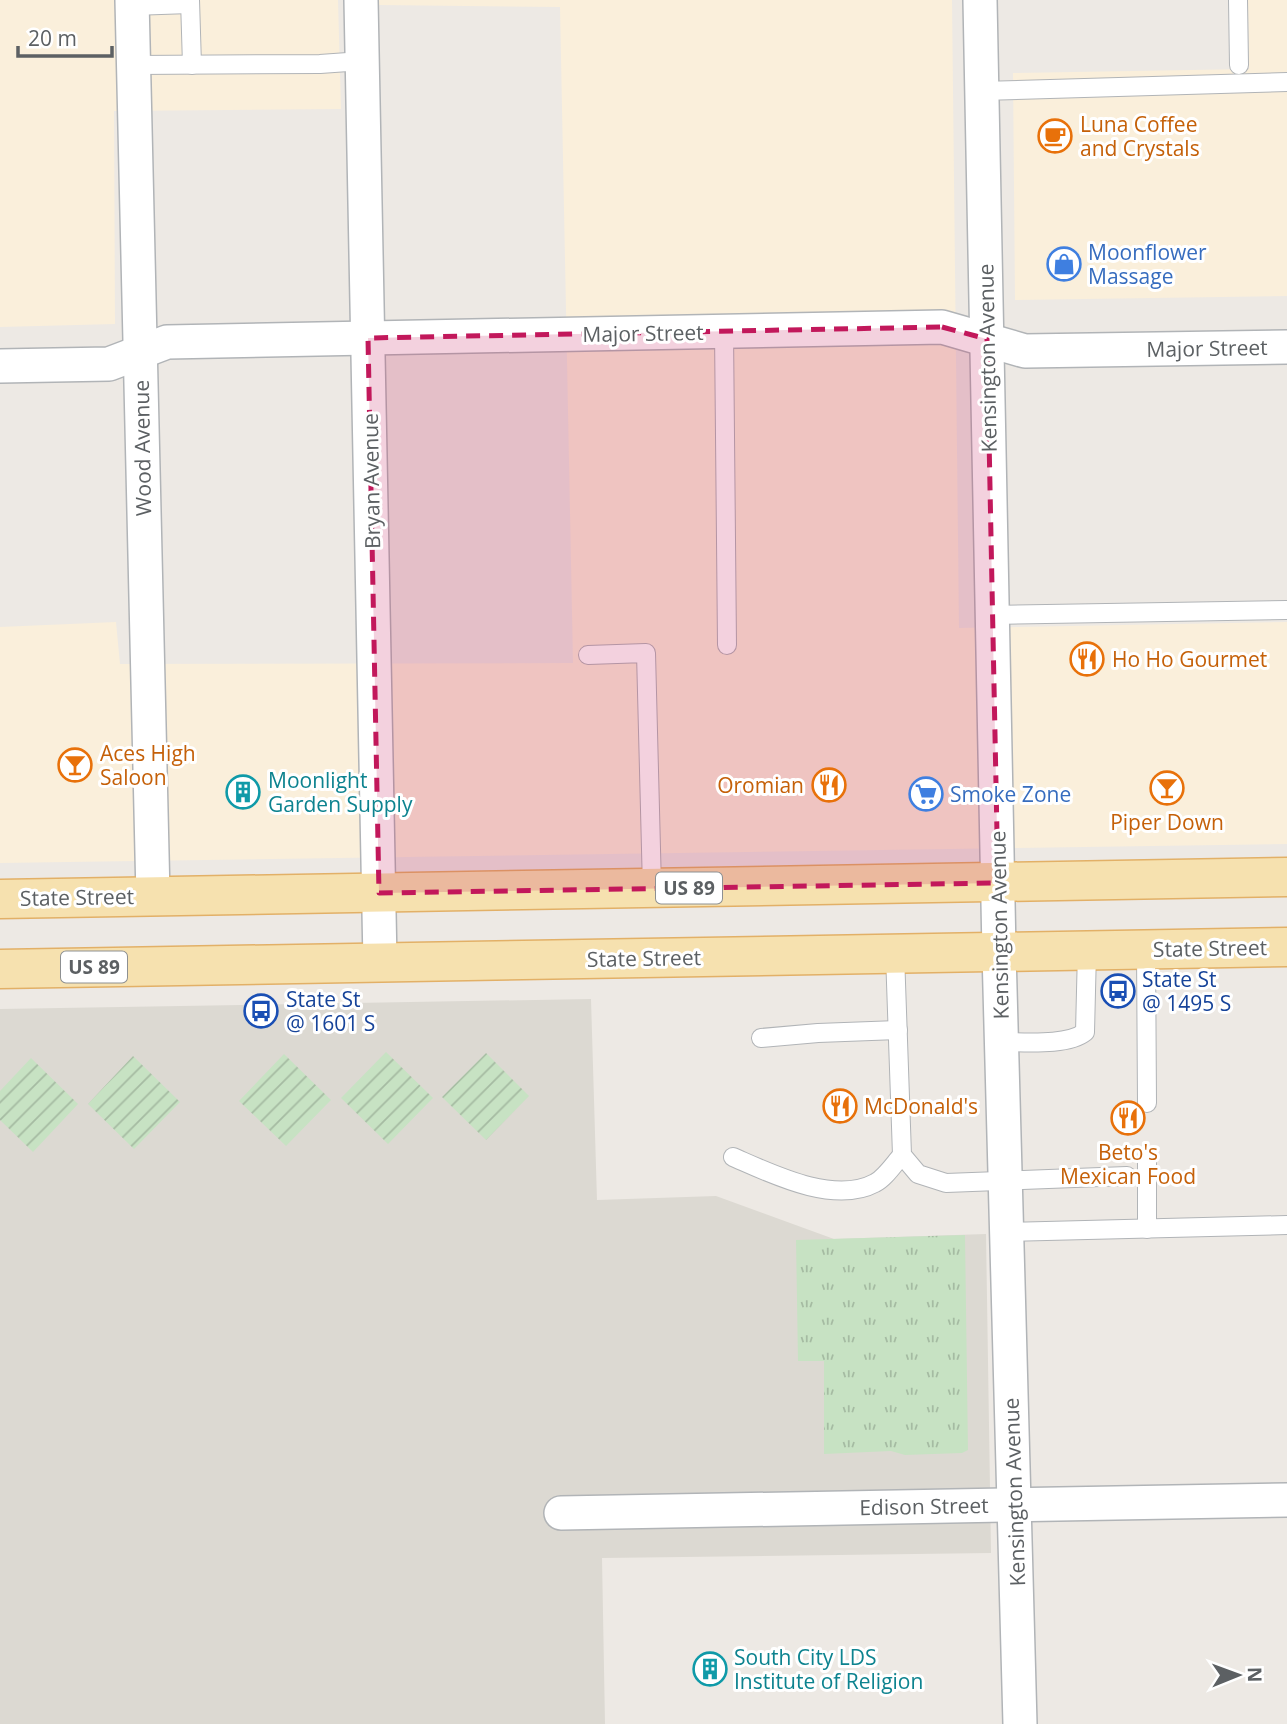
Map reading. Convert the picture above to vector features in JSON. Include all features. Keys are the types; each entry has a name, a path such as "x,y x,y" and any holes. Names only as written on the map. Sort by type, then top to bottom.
{"main road":[{"name":"State Street","path":"0,899 1287,877"},
{"name":"State Street","path":"0,969 1287,947"}],"street":[{"name":"Bryan Avenue","path":"361,0 380,962"},
{"name":"Kensington Avenue","path":"980,0 999,952 1020,1724"},
{"name":"Wood Avenue","path":"132,3 153,896"},
{"name":"Major Street","path":"0,366 109,363 167,342 942,327 1025,351 1287,347"},
{"name":"Edison Street","path":"561,1513 1287,1500"}],"lane":[{"path":"1238,0 1239,65"},
{"path":"132,3 190,2 192,65"},
{"path":"133,65 320,64 362,61"},
{"path":"981,91 1287,82"},
{"path":"724,331 727,645"},
{"path":"993,615 1287,610"},
{"path":"588,655 646,653 652,888"},
{"path":"1146,950 1147,1103"},
{"path":"1002,1042 1068,1040 1085,1032 1087,951"},
{"path":"895,954 902,1155 918,1174 947,1183 1127,1176"},
{"path":"761,1038 898,1030"},
{"path":"733,1157 792,1182 847,1193 876,1182 902,1155"},
{"path":"1147,1156 1147,1229"},
{"path":"1007,1232 1287,1225"}],"highlighted area":[{"path":"942,327 987,339 998,883 379,893 368,338"}],"shaded area":[{"path":"0,0 338,0 341,109 114,111 115,324 0,327"},
{"path":"378,0 952,0 959,628 1287,622 1287,844 0,863 0,627 116,622 120,664 573,663 560,7 378,5"},
{"path":"1248,0 1287,0 1287,296 1015,300 1013,73 1249,69"},
{"path":"591,999 597,1200 716,1196 834,1239 986,1234 991,1553 602,1558 605,1724 0,1724 0,1009"}],"green space":[{"path":"386,1052 433,1098 388,1144 341,1098"},
{"path":"486,1053 529,1096 486,1140 442,1097"},
{"path":"284,1054 331,1100 286,1146 239,1101"},
{"path":"133,1056 180,1102 134,1149 88,1104"},
{"path":"31,1058 78,1104 33,1152 0,1120 0,1091"},
{"path":"965,1235 968,1450 962,1453 905,1455 891,1451 824,1454 824,1361 798,1361 796,1240"}],"place":[{"name":"Luna Coffee and Crystals","path":"1055,136"},
{"name":"Moonflower Massage","path":"1064,264"},
{"name":"Ho Ho Gourmet","path":"1087,659"},
{"name":"Aces High Saloon","path":"75,765"},
{"name":"Oromian","path":"829,785"},
{"name":"Piper Down","path":"1167,788"},
{"name":"Moonlight Garden Supply","path":"243,792"},
{"name":"Smoke Zone","path":"926,794"},
{"name":"State St @ 1495 S","path":"1118,991"},
{"name":"State St @ 1601 S","path":"261,1011"},
{"name":"McDonald's","path":"840,1106"},
{"name":"Beto's Mexican Food","path":"1128,1118"},
{"name":"South City LDS Institute of Religion","path":"710,1669"}]}
